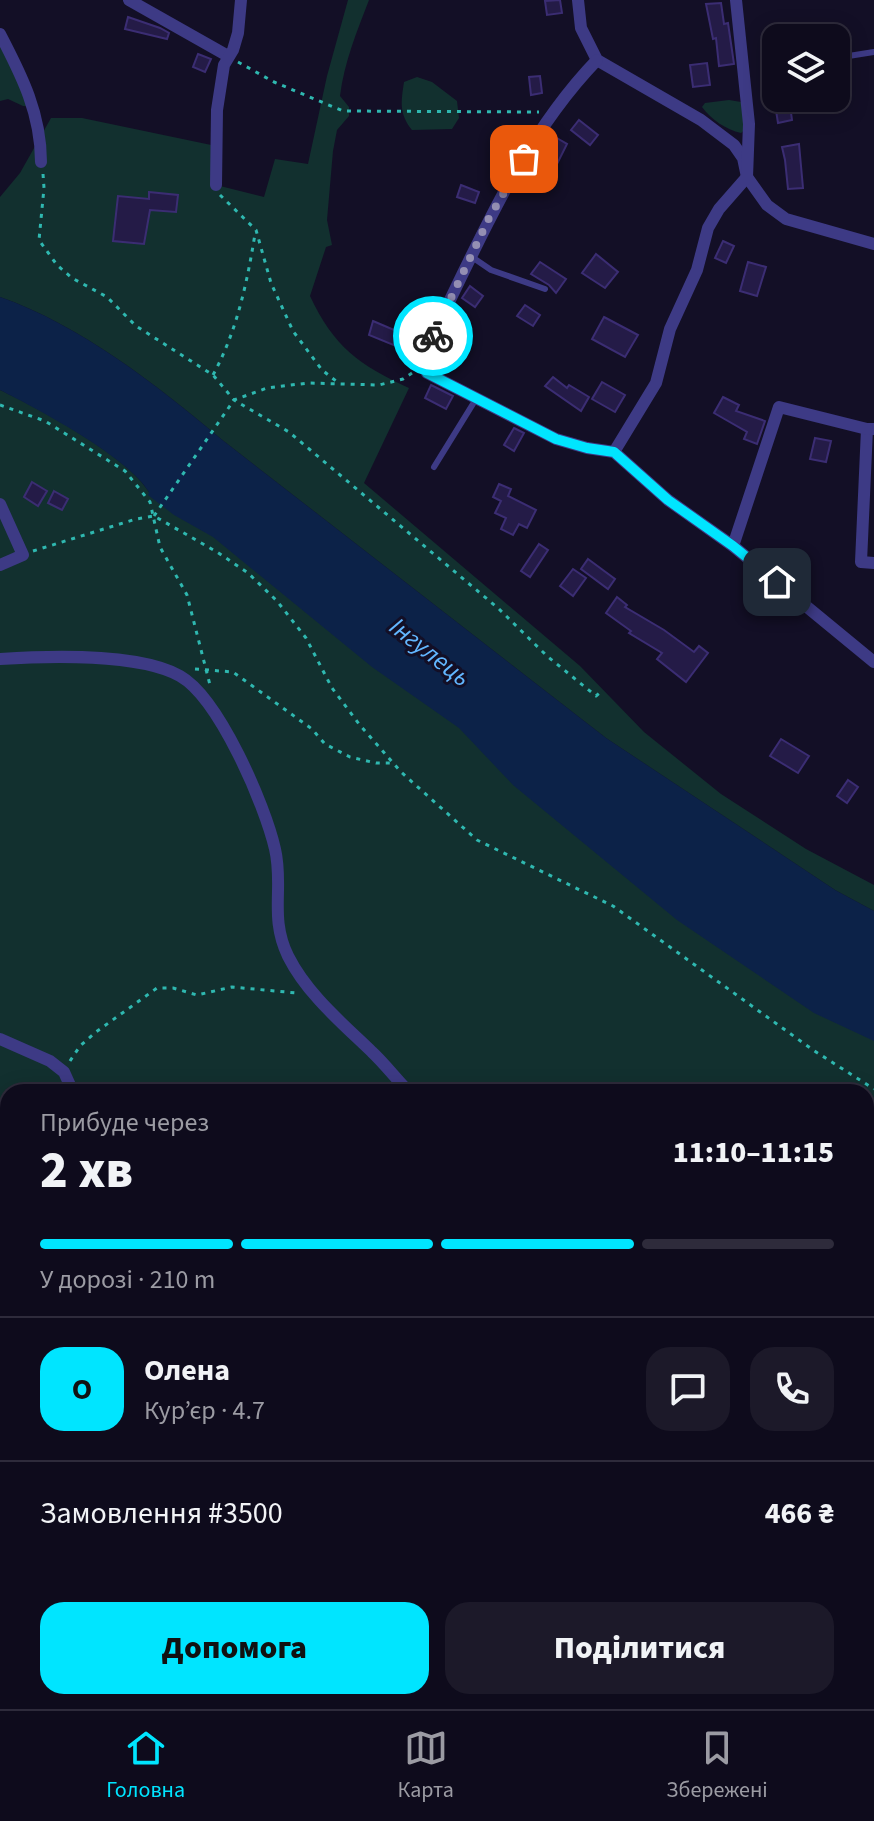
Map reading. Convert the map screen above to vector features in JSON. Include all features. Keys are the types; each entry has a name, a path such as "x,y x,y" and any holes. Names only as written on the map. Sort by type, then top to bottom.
{"street":[{"path":"129,0 228,56"},
{"path":"216,185 217,110 224,65 238,33 241,0"},
{"path":"578,0 581,28 597,60 701,120 734,145 743,158 747,177 767,205 786,219 874,244"},
{"path":"614,452 656,383 670,329 697,270 708,228 719,209 747,177 749,124 736,0"},
{"path":"0,34 34,107 41,162"},
{"path":"597,60 551,113 489,218 422,359 422,365 427,373 436,378 556,439 614,452 668,500 733,546 874,662"},
{"path":"733,546 779,407 871,429 861,562 874,563"},
{"path":"0,504 23,555 0,565"},
{"path":"0,659 64,656 129,663 180,676 200,692 238,754 267,821 276,852 276,915 287,955 325,1007 402,1084"},
{"path":"0,1039 50,1061 66,1076 70,1084"}],"lane":[{"path":"850,56 874,52"},
{"path":"472,257 491,270 545,289"},
{"path":"434,467 476,399"}],"path":[{"path":"228,56 274,82 343,111 551,113"},
{"path":"41,162 44,188 39,240 52,259 72,278 107,297 136,326 213,375 234,400 289,432 488,600 547,656 596,696 603,690"},
{"path":"216,185 220,195 256,230 271,283 293,331 322,370 338,383"},
{"path":"213,375 230,345 256,230"},
{"path":"23,555 106,527 154,516 234,400 267,388 338,383 373,386 403,379 413,372 422,359"},
{"path":"0,405 45,421 125,471 150,502 160,547 187,595 211,689"},
{"path":"154,516 248,573 277,601 306,638 332,688 359,724 393,763 477,840 613,906 813,1050 866,1084"},
{"path":"188,669 233,672 312,729 325,744 350,757 393,763"},
{"path":"66,1076 70,1061 80,1046 157,988 173,988 197,995 232,987 294,992 325,1007"}],"green space":[{"path":"348,0 369,0 348,59 340,96 349,107 349,116 337,130 333,151 327,220 332,245 326,247 310,296 329,329 350,352 376,371 409,388 364,483 580,666 644,732 721,794 806,849 874,885 874,911 835,890 606,738 116,358 59,323 0,297 0,197 20,173 51,118 82,118 216,146 216,185 264,197 275,159 308,164"},
{"path":"0,34 34,107 8,99 0,101"},
{"path":"417,77 432,82 457,101 459,118 452,129 412,130 405,119 402,96 404,82"},
{"path":"741,102 747,128 741,133 719,123 702,107 705,103"},
{"path":"0,390 59,421 103,449 138,478 149,492 172,498 874,993 874,1084 0,1084"}],"water":[{"name":"Інгулець","path":"0,297 59,323 116,358 606,738 835,890 874,911 874,1041 814,1013 677,920 513,785 459,728 372,667 213,537 174,515 148,495 138,478 103,449 0,390"}],"building":[{"path":"560,0 562,13 547,15 545,1"},
{"path":"721,3 724,24 728,23 734,64 719,66 716,38 713,39 706,4"},
{"path":"128,17 169,33 167,39 125,29"},
{"path":"198,54 211,59 205,72 193,67"},
{"path":"707,63 710,85 693,87 690,65"},
{"path":"540,76 542,93 531,95 529,77"},
{"path":"776,112 791,112 792,120 778,123"},
{"path":"579,120 598,135 590,145 571,130"},
{"path":"555,137 567,144 549,180 532,169 541,156 543,158"},
{"path":"799,144 803,188 788,189 782,147"},
{"path":"461,185 479,192 475,203 457,197"},
{"path":"149,192 178,195 176,212 150,210 144,244 113,241 118,196 149,199"},
{"path":"723,241 734,246 726,263 715,258"},
{"path":"596,254 618,272 605,288 582,273"},
{"path":"540,262 566,279 556,293 531,274"},
{"path":"748,262 766,267 757,296 740,291"},
{"path":"470,286 483,296 475,307 462,298"},
{"path":"525,305 540,315 533,326 517,316"},
{"path":"604,317 638,335 625,357 592,339"},
{"path":"373,321 420,341 416,350 409,347 408,351 369,335"},
{"path":"553,377 567,388 569,385 589,397 581,411 545,386"},
{"path":"602,382 625,395 615,412 592,399"},
{"path":"431,385 453,396 446,409 425,398"},
{"path":"723,397 739,405 736,411 765,421 757,444 744,439 747,432 714,413"},
{"path":"514,428 524,433 514,451 504,445"},
{"path":"815,438 831,441 826,462 810,459"},
{"path":"32,482 47,491 38,506 24,497"},
{"path":"499,484 511,489 508,496 536,510 527,528 519,524 513,535 501,529 506,518 495,513 501,501 493,497"},
{"path":"54,491 68,499 62,510 48,503"},
{"path":"539,544 548,550 530,577 521,571"},
{"path":"588,559 615,579 608,589 581,569"},
{"path":"573,569 586,578 573,596 560,586"},
{"path":"617,597 627,605 625,607 694,652 699,646 708,653 686,682 657,659 662,653 629,633 631,631 606,613"},
{"path":"781,739 809,756 798,773 770,756"},
{"path":"848,780 858,787 847,803 837,796"}],"way so far":[{"path":"433,336 489,218 524,159"}],"route":[{"path":"433,336 422,359 427,373 556,439 614,452 668,500 777,582"}]}
